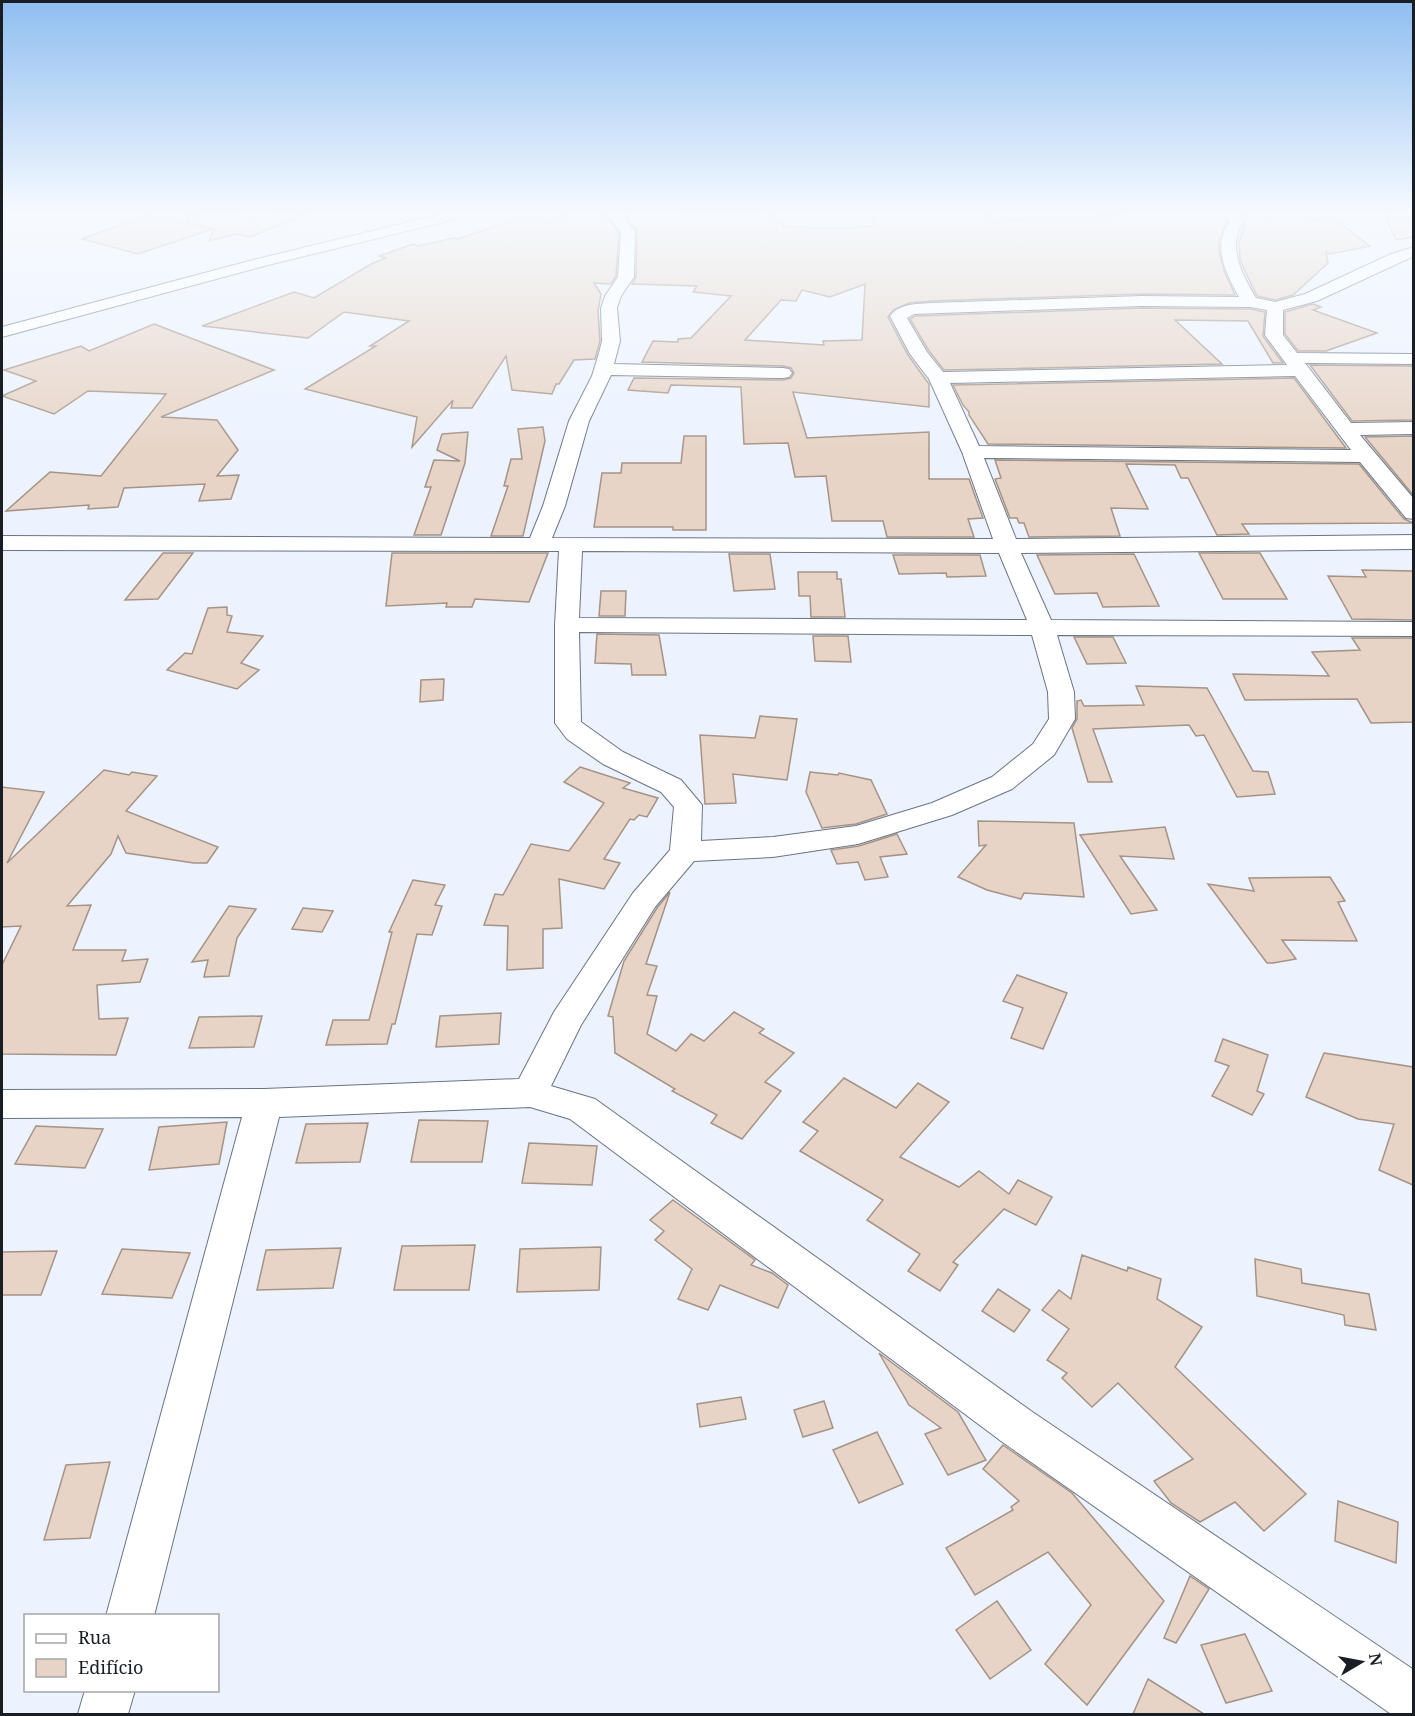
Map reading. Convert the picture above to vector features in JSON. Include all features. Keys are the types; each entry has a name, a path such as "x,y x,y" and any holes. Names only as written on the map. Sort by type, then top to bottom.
{"street":[{"path":"2,332 147,293"},
{"path":"538,546 554,506 579,421 603,369 611,342 609,308 615,293"},
{"path":"1245,293 1250,302"},
{"path":"685,852 773,847 858,835 942,809 1002,783 1044,749 1062,719 1061,692 1043,629 1007,546 972,452 938,378 910,341 898,316 902,312 932,308 1132,302 1250,302 1275,307 1320,293"},
{"path":"1275,307 1274,335 1366,456 1413,513"},
{"path":"938,378 1413,358"},
{"path":"603,369 783,373"},
{"path":"1346,429 1413,428"},
{"path":"972,452 1366,456"},
{"path":"2,543 1007,546 1413,542"},
{"path":"530,1093 566,1021 644,900 685,852 689,818 688,805 671,786 613,758 577,733 568,723 567,625 571,546"},
{"path":"567,625 1413,629"},
{"path":"2,1104 264,1103 530,1093 582,1109 1016,1426 1413,1700"},
{"path":"131,1614 264,1103"},
{"path":"103,1714 109,1692"}],"building":[{"path":"291,293 314,298 322,293 600,293 598,311 600,341 595,359 574,360 559,384 556,384 552,394 512,390 506,356 472,408 451,408 453,400 412,447 417,417 305,389 376,346 370,346 409,321 344,312 308,338 202,326"},
{"path":"703,293 800,293 796,301 781,300 745,340 824,345 823,341 862,340 865,293 1234,293 1235,295 1141,294 909,303 893,310 888,317 908,355 929,384 929,407 793,392 807,438 929,432 929,479 969,479 983,518 968,519 974,537 887,537 883,521 832,521 826,476 795,477 788,443 744,444 741,387 671,385 668,393 628,390 634,378 783,380 791,378 794,373 791,368 783,366 642,362 653,341 678,342 678,339 691,338 731,296"},
{"path":"814,293 841,293 830,297"},
{"path":"1256,293 1295,293 1275,300 1257,296"},
{"path":"1313,304 1321,307 1313,310 1377,333 1326,351 1298,351 1285,334 1285,312"},
{"path":"1141,308 1250,309 1265,312 1263,336 1283,363 1273,363 1248,321 1175,320 1222,364 944,370 929,351 910,319 915,316"},
{"path":"154,324 274,370 161,417 217,420 238,450 217,476 239,475 231,499 199,501 205,484 124,488 118,507 88,509 89,505 6,511 50,472 101,476 166,394 88,391 54,414 2,396 36,381 4,370 81,346 89,351"},
{"path":"1310,365 1413,366 1413,420 1352,421"},
{"path":"1294,378 1346,448 988,444 953,385"},
{"path":"543,427 545,441 523,536 491,536 508,486 504,486 511,459 522,459 518,429"},
{"path":"468,432 465,463 441,535 414,535 431,487 425,487 434,460 460,461 437,450 442,434"},
{"path":"684,436 706,436 706,530 673,530 673,527 594,527 602,473 621,473 622,463 681,463"},
{"path":"1413,436 1413,495 1365,437"},
{"path":"995,460 1359,464 1404,519 1413,523 1242,524 1249,534 1217,535 1188,478 1181,478 1175,465 1126,464 1148,509 1111,508 1120,536 1029,537 1024,523 1019,523 1017,518 1010,518 995,479 1001,478"},
{"path":"163,553 193,553 158,599 125,600"},
{"path":"392,553 548,553 529,602 475,599 472,607 446,607 447,603 386,606"},
{"path":"1199,553 1260,553 1287,599 1223,599"},
{"path":"729,554 770,554 775,589 734,591"},
{"path":"1134,554 1159,606 1103,607 1097,593 1055,594 1037,555"},
{"path":"893,555 980,555 986,576 947,577 946,573 899,574"},
{"path":"1362,570 1413,571 1413,620 1352,619 1328,576 1366,577"},
{"path":"798,572 837,572 837,579 841,579 845,617 811,617 810,596 799,596"},
{"path":"601,591 626,591 625,616 599,616"},
{"path":"227,607 227,615 232,616 227,632 263,636 241,663 259,670 237,689 167,670 185,653 192,654 208,608"},
{"path":"597,634 659,635 666,675 632,675 631,664 595,663"},
{"path":"813,636 848,636 851,662 815,661"},
{"path":"1074,637 1113,637 1126,663 1087,664"},
{"path":"1352,638 1413,638 1413,722 1371,723 1357,699 1245,700 1233,674 1329,676 1312,652 1360,650"},
{"path":"444,679 443,700 420,702 421,680"},
{"path":"1136,686 1207,688 1253,771 1268,772 1275,794 1237,797 1204,735 1196,736 1189,725 1093,729 1112,782 1088,782 1072,728 1077,719 1077,701 1081,700 1084,706 1144,705"},
{"path":"760,716 797,719 787,780 733,774 736,803 705,804 700,735 755,738"},
{"path":"580,767 630,783 623,788 658,798 647,817 639,815 634,820 630,819 604,859 620,863 604,889 559,879 562,928 543,929 543,968 507,970 508,926 484,925 495,894 503,895 531,844 569,851 604,803 564,782"},
{"path":"104,770 129,775 132,772 157,776 126,811 218,847 207,863 194,863 126,853 118,836 111,854 67,906 91,905 73,950 126,950 122,961 148,959 140,982 97,985 99,1019 128,1018 116,1055 2,1054 2,965 21,926 2,927 2,787 44,792 7,863"},
{"path":"810,772 838,775 839,773 871,780 887,814 856,824 822,828 806,792"},
{"path":"978,821 1074,823 1084,897 1024,893 1021,899 987,890 958,877 986,845 979,846"},
{"path":"1165,827 1174,859 1120,856 1157,910 1131,914 1080,835"},
{"path":"897,834 907,854 880,857 888,877 865,880 858,862 837,864 831,850 859,846"},
{"path":"1330,877 1345,901 1338,902 1357,941 1282,940 1296,959 1273,963 1267,963 1208,884 1254,891 1249,878"},
{"path":"413,880 445,885 435,905 442,906 432,935 417,934 395,1024 392,1024 387,1044 326,1045 333,1020 369,1020 392,932 389,932"},
{"path":"670,892 646,964 657,966 647,995 657,996 647,1034 676,1051 691,1034 704,1041 734,1012 764,1029 759,1033 794,1053 765,1082 781,1091 742,1139 711,1123 717,1115 672,1091 675,1089 615,1053 613,1017 608,1016 624,961 657,908"},
{"path":"229,906 256,909 237,938 229,976 204,977 208,960 192,962"},
{"path":"303,908 333,911 322,932 292,929"},
{"path":"1017,975 1067,993 1043,1049 1011,1038 1023,1008 1003,1001"},
{"path":"501,1013 499,1044 436,1047 440,1016"},
{"path":"262,1016 254,1047 189,1048 199,1017"},
{"path":"1223,1039 1268,1055 1257,1091 1264,1094 1252,1115 1212,1096 1229,1066 1215,1061"},
{"path":"1324,1053 1413,1067 1413,1185 1379,1170 1394,1124 1358,1119 1306,1097"},
{"path":"844,1078 896,1108 918,1083 949,1102 900,1157 959,1187 979,1171 1009,1194 1018,1180 1052,1197 1036,1225 1004,1209 953,1262 958,1265 940,1291 908,1271 920,1254 867,1220 883,1200 800,1151 818,1131 803,1122"},
{"path":"419,1120 488,1121 482,1162 411,1162"},
{"path":"227,1122 219,1164 149,1170 159,1127"},
{"path":"368,1123 360,1162 296,1163 306,1124"},
{"path":"36,1126 103,1129 85,1168 15,1164"},
{"path":"529,1143 597,1146 592,1185 522,1183"},
{"path":"673,1200 755,1260 751,1265 772,1273 788,1285 778,1308 720,1285 708,1310 678,1299 692,1269 655,1240 664,1231 650,1220"},
{"path":"475,1245 469,1290 394,1290 402,1246"},
{"path":"601,1247 599,1290 517,1292 520,1249"},
{"path":"341,1248 333,1288 257,1290 266,1250"},
{"path":"122,1249 190,1253 172,1298 102,1294"},
{"path":"57,1251 41,1295 2,1295 2,1252"},
{"path":"1082,1255 1127,1271 1128,1267 1161,1279 1157,1299 1202,1327 1175,1367 1306,1494 1264,1531 1235,1502 1200,1522 1171,1503 1154,1481 1193,1459 1118,1383 1092,1407 1062,1378 1067,1373 1047,1360 1069,1329 1042,1310 1059,1290 1071,1299"},
{"path":"1255,1259 1301,1269 1302,1283 1369,1294 1376,1330 1345,1325 1344,1315 1257,1296"},
{"path":"998,1289 1030,1310 1014,1332 982,1311"},
{"path":"879,1353 958,1412 986,1460 948,1475 925,1434 941,1428 909,1405"},
{"path":"741,1397 746,1419 700,1427 697,1404"},
{"path":"824,1401 833,1428 803,1437 794,1410"},
{"path":"877,1432 903,1484 859,1503 833,1450"},
{"path":"1003,1445 1072,1493 1164,1601 1087,1705 1045,1664 1091,1605 1048,1552 975,1595 946,1548 1013,1510 1011,1507 1019,1501 983,1469"},
{"path":"110,1462 90,1538 44,1540 66,1465"},
{"path":"1338,1501 1398,1522 1396,1563 1335,1541"},
{"path":"1190,1576 1209,1589 1176,1643 1164,1638"},
{"path":"997,1601 1031,1650 990,1679 956,1630"},
{"path":"1245,1634 1272,1691 1226,1703 1201,1645"},
{"path":"1148,1679 1204,1714 1133,1714"}]}
